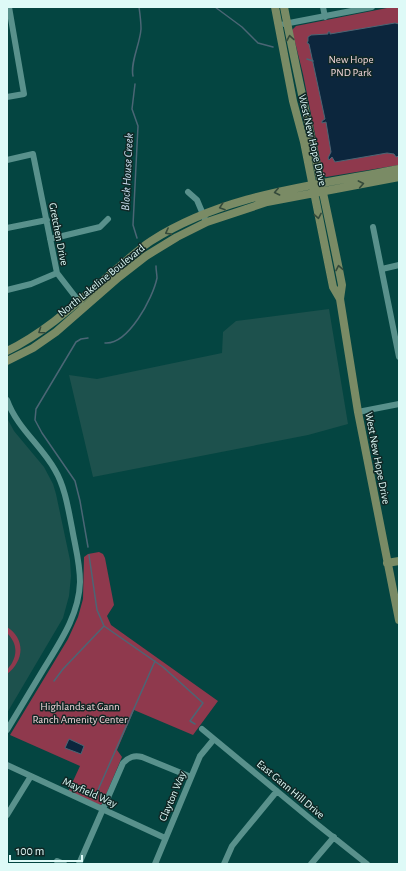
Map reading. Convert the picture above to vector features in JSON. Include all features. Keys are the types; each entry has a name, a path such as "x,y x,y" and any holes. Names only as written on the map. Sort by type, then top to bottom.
{"main road":[{"name":"West New Hope Drive","path":"275,7 293,101 304,142 333,287 340,299"},
{"name":"West New Hope Drive","path":"284,7 292,52 322,183 342,285 340,299 358,412 399,620"},
{"path":"287,69 291,71 293,75 298,101 305,107"},
{"name":"North Lakeline Boulevard","path":"7,351 24,343 43,330 150,241 202,214 255,196 399,169"},
{"name":"North Lakeline Boulevard","path":"7,361 33,348 146,256 207,222 267,202 399,177"},
{"path":"387,563 399,561"}],"street":[{"path":"7,97 24,94 9,7"},
{"path":"322,7 325,17"},
{"path":"278,26 372,7"},
{"path":"7,37 14,36"},
{"name":"Gretchen Drive","path":"7,160 33,154 57,273 84,308"},
{"path":"188,192 197,200 202,214 207,222"},
{"path":"50,239 100,227 108,219"},
{"path":"7,228 47,220"},
{"path":"373,227 399,357"},
{"path":"382,269 399,266"},
{"path":"7,290 31,284 57,273"},
{"path":"7,400 20,425 49,460 60,480 66,499 78,554 80,582 77,603 69,626 7,730"},
{"path":"358,412 399,404"},
{"name":"East Gann Hill Drive","path":"202,729 367,864"},
{"name":"Clayton Way","path":"154,864 200,756 214,739"},
{"path":"79,864 123,763 131,757 142,757 191,777"},
{"name":"Mayfield Way","path":"7,765 165,838"},
{"path":"7,815 31,776"},
{"path":"224,864 232,846 277,791"},
{"path":"311,864 334,837"},
{"path":"57,861 64,864"}],"shaded area":[{"name":"New Hope PND Park","path":"395,23 399,24 399,156 396,157 394,154 387,153 335,162 332,157 329,160 328,158 331,152 326,122 322,123 325,119 309,44 307,43 308,37 311,35 328,34 328,32 330,32 330,34"},
{"path":"329,309 348,424 308,435 93,477 69,375 97,379 222,353 223,332 236,321"},
{"path":"7,418 14,431 44,467 53,484 70,560 71,576 69,596 63,618 7,713"},
{"path":"69,739 84,746 81,754 65,748"}],"green space":[{"name":"New Hope PND Park","path":"392,7 399,7 399,165 326,177 323,174 303,74 292,30 296,26"},
{"name":"Highlands at Gann Ranch Amenity Center","path":"99,552 103,554 105,558 114,605 107,616 111,625 218,701 193,735 134,710 117,750 122,757 102,804 100,805 68,792 80,766 10,735 68,639 78,617 83,599 84,557 88,554"},
{"path":"7,627 17,638 20,644 20,650 17,663 7,674 8,669 14,659 15,647 7,633"}],"waterway":[{"name":"Block House Creek","path":"133,76 132,71 134,59 141,29 139,7"},
{"path":"215,7 242,27 258,43 273,47"},
{"path":"307,59 313,61"},
{"name":"Block House Creek","path":"135,84 132,109 138,126 133,225 137,238"},
{"name":"Block House Creek","path":"105,343 114,342 131,329 138,319 155,287 157,278 156,266"},
{"name":"Block House Creek","path":"88,338 81,339 76,342 36,409 35,420 42,433 75,481 88,547"},
{"name":"Block House Creek","path":"89,555 97,610 104,626"},
{"path":"104,626 163,667 203,703 190,721 195,724"},
{"path":"54,681 63,669 104,626"},
{"path":"97,797 98,790 155,661"}]}
